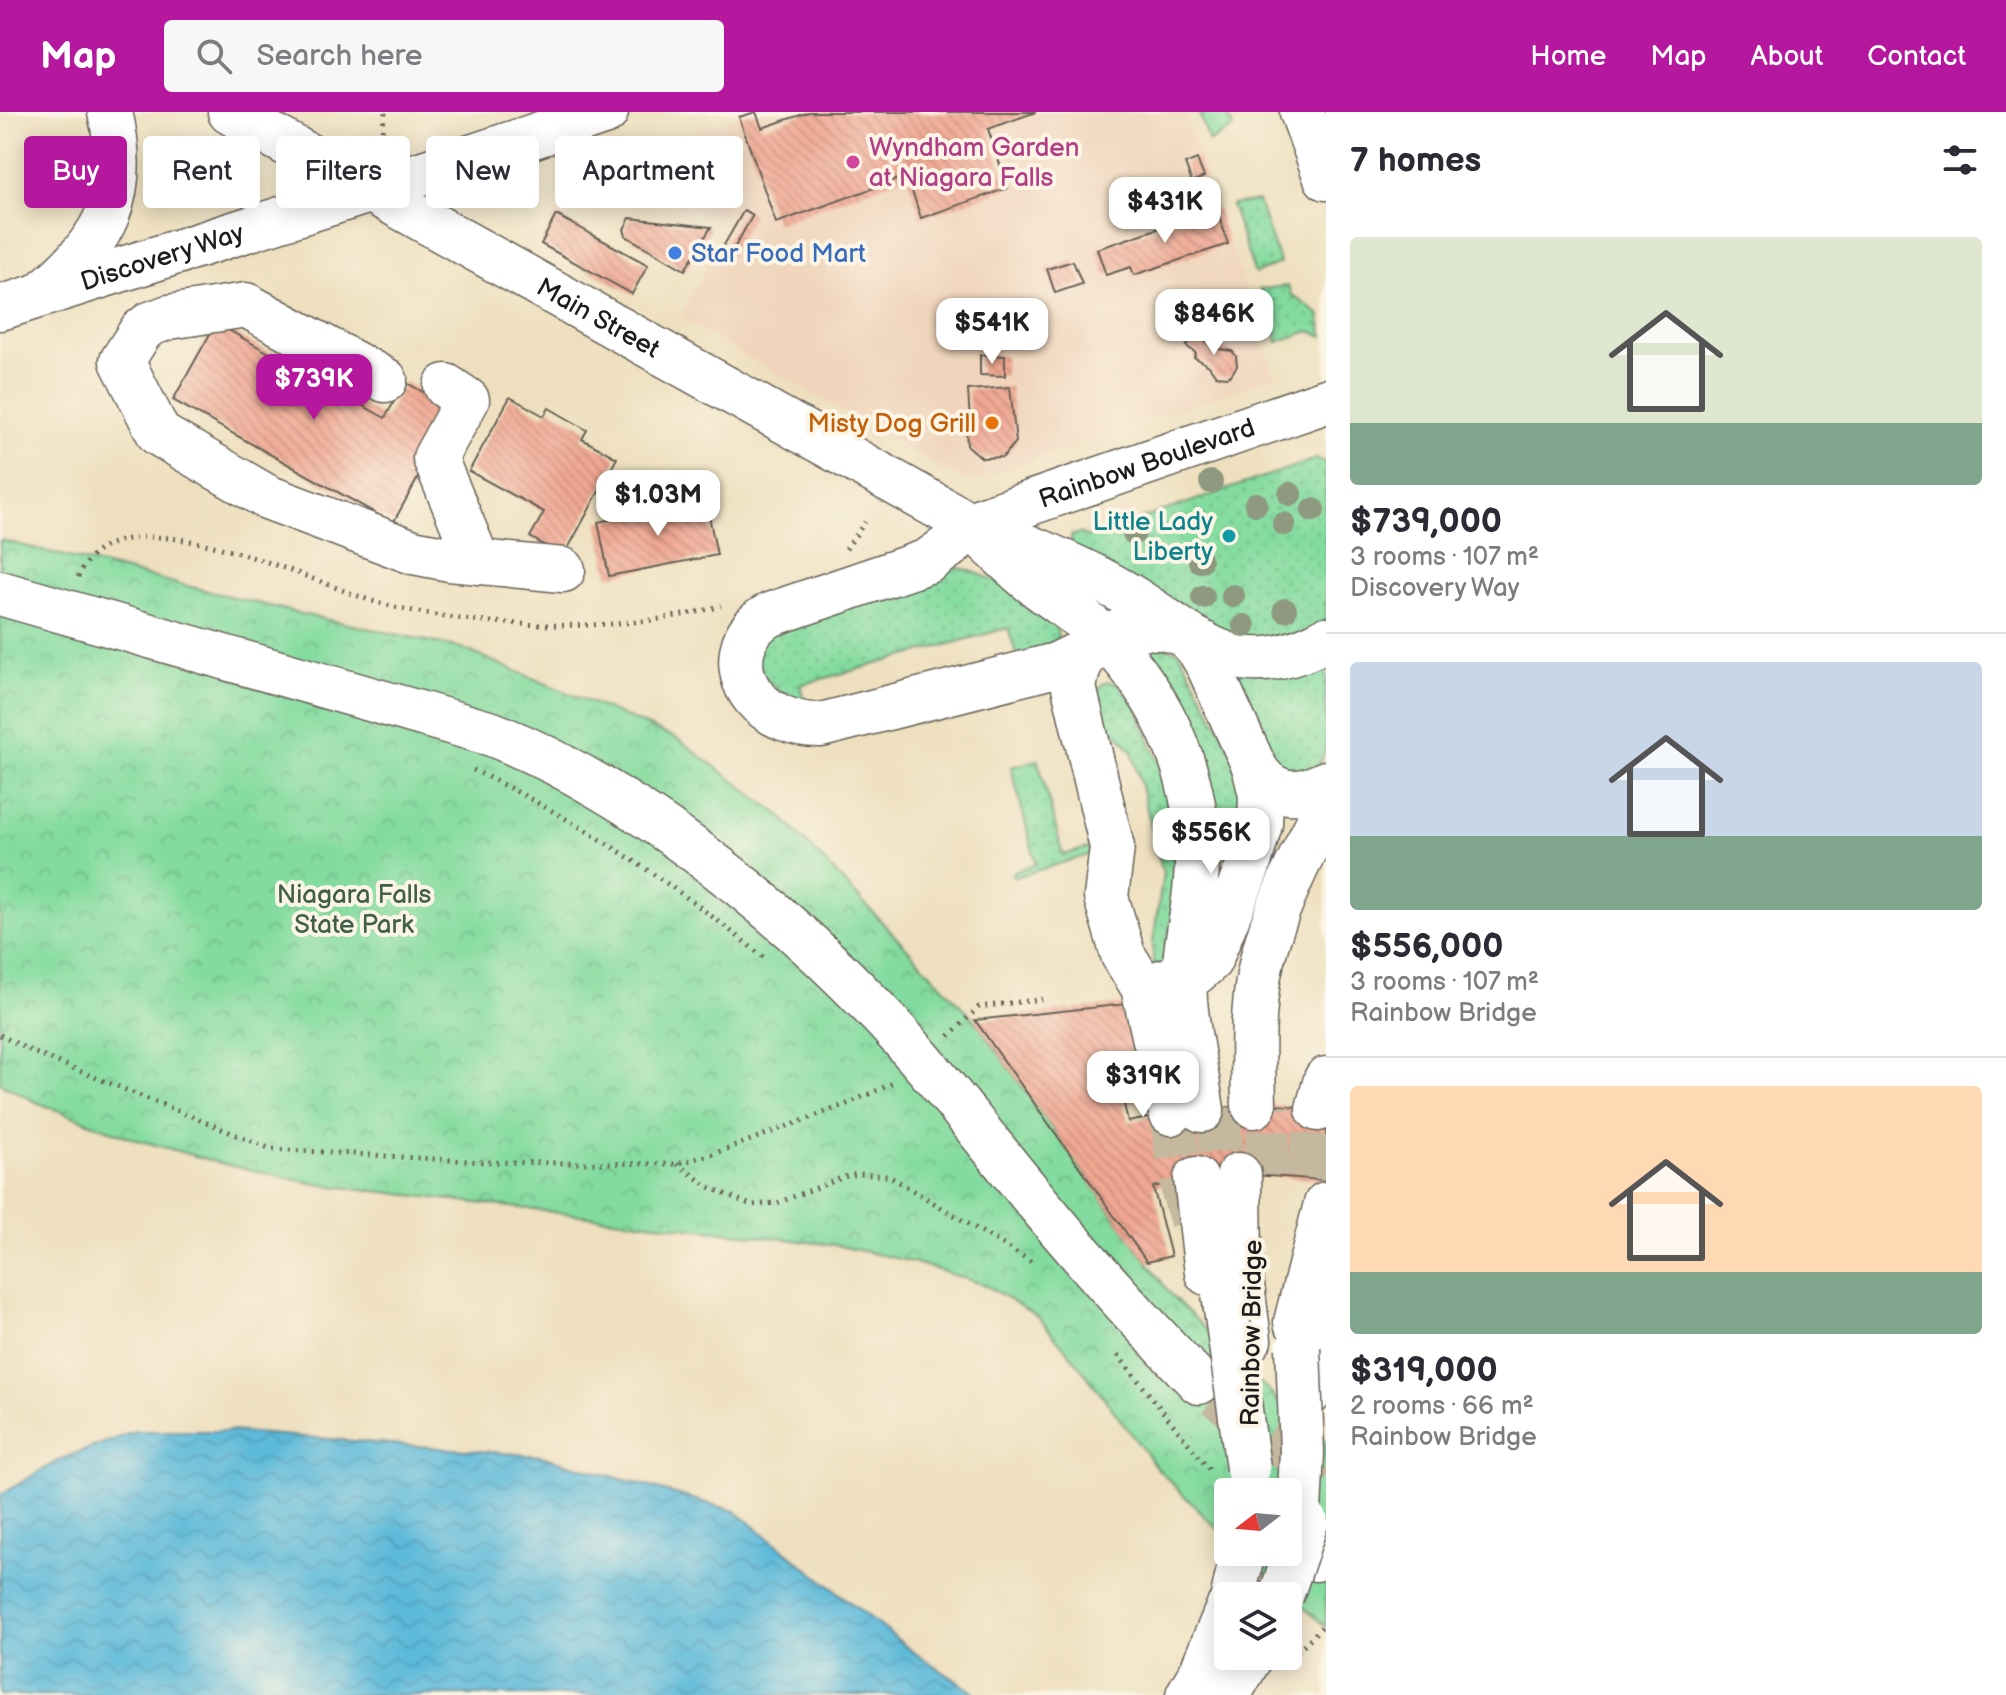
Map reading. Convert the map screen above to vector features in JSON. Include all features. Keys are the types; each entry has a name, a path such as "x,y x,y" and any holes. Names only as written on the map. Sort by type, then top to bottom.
{"main road":[{"path":"42,293 68,272 102,230 118,177 115,131 110,112"},
{"name":"Main Street","path":"230,112 276,138"},
{"name":"Discovery Way","path":"410,177 606,112"},
{"path":"1302,112 1326,178"},
{"name":"Discovery Way","path":"0,308 314,208"},
{"name":"Main Street","path":"400,208 969,524"},
{"path":"385,380 246,305 169,317 150,324 141,331 122,361 159,434 267,497 413,552 563,570"},
{"path":"446,386 467,400 435,458 478,562"},
{"name":"Rainbow Boulevard","path":"969,524 1326,401"},
{"path":"969,524 1050,554 1127,595 1220,653 1240,659 1282,658 1307,650 1326,639"},
{"path":"969,524 1028,579 1077,614 1098,643 1146,689 1169,726 1188,778 1197,839 1196,879 1175,987 1178,1052 1213,1108"},
{"path":"969,524 952,544 928,561 772,614 757,622 742,647 743,672 753,696 784,718 805,725 821,725 1056,665 1123,629 1142,626 1163,628 1185,634 1199,650 1261,778 1277,790 1306,790 1326,783"},
{"path":"0,593 461,724 552,759 654,823 751,896 848,982 904,1067 1199,1382"},
{"path":"1098,643 1079,665 1074,687 1112,847 1106,897 1123,955 1175,987 1214,1083 1213,1108"},
{"path":"1175,987 1210,960 1248,866 1260,824 1261,795 1254,766"},
{"path":"1192,797 1203,828 1216,842 1228,845 1242,843 1260,824"},
{"path":"1213,1108 1241,1060 1266,944 1282,901 1326,807"},
{"path":"1213,1108 1254,1021 1259,977"},
{"path":"1231,1176 1236,1304 1249,1478"},
{"path":"1307,1561 1314,1458 1302,1343 1318,1191"},
{"path":"1302,1343 1318,1321 1326,1290"},
{"name":"Rainbow Bridge","path":"1236,1304 1249,1478"},
{"path":"1307,1561 1326,1405"},
{"path":"1188,1695 1214,1642"},
{"path":"1228,1695 1257,1670"}],"path":[{"path":"381,136 385,112"},
{"path":"465,766 522,795 618,852 718,921 769,962"},
{"path":"0,1035 33,1052 271,1149 484,1162 676,1164 713,1154 894,1082 904,1067 979,1007 1042,999"},
{"path":"676,1164 709,1187 751,1205 777,1203 847,1176 889,1176 1032,1262"},
{"path":"1302,1639 1326,1623"}],"shaded area":[{"path":"751,112 1185,112 1275,376 979,479 962,480 680,318 733,216 679,208 743,208 743,136 680,136"}],"green space":[{"path":"1199,112 1227,112 1233,128 1209,142"},
{"path":"1258,201 1280,263 1255,274 1231,205"},
{"path":"1288,286 1292,295 1319,314 1323,336 1309,331 1278,342 1260,289"},
{"path":"1316,459 1326,463 1326,623 1307,636 1234,640 1072,549 1071,536 1079,533 1088,537"},
{"name":"Niagara Falls State Park","path":"0,540 310,616 461,648 678,739 781,816 975,1020 1171,1295 1300,1422 1326,1440 1326,1627 1302,1606 1302,1582 1275,1582 1257,1566 1302,1566 1302,1478 1214,1478 1214,1526 1157,1468 1075,1360 1038,1317 985,1285 913,1262 835,1245 316,1184 224,1164 131,1138 36,1102 0,1083"},
{"path":"953,567 993,580 1038,607 1055,625 1058,643 1020,666 1008,628 800,685 806,708 802,713 753,666 759,635"},
{"path":"1135,638 1179,651 1250,786 1235,834 1224,833 1216,825"},
{"path":"1326,654 1326,750 1318,766 1283,775 1227,672"},
{"path":"1104,683 1119,684 1137,708 1175,802 1179,883 1162,968 1153,971 1153,943 1163,873 1132,751 1099,713 1097,690"},
{"path":"1038,760 1063,855 1087,848 1091,850 1089,855 1015,877 1012,874 1014,871 1036,864 1011,767"}],"water":[{"path":"136,1431 230,1431 541,1456 735,1511 912,1651 978,1695 0,1695 0,1495 61,1459"}],"building":[{"name":"Wyndham Garden at Niagara Falls","path":"756,112 762,128 809,112 1036,112 988,129 1008,188 921,218 907,176 776,223 739,117"},
{"path":"1197,159 1204,177 1192,182 1185,164"},
{"path":"1217,209 1228,244 1134,275 1131,267 1106,275 1097,249"},
{"path":"744,210 753,215 725,264 716,259"},
{"path":"556,215 648,265 632,294 541,244"},
{"name":"Star Food Mart","path":"630,218 711,227 685,270 626,236 624,229"},
{"path":"1073,261 1082,284 1055,293 1047,269"},
{"path":"216,323 385,418 405,382 448,406 429,458 393,523 173,400"},
{"path":"1194,334 1219,349 1232,351 1237,366 1231,375 1216,376 1209,366 1194,357 1196,353 1186,346"},
{"path":"980,355 1005,356 1005,376 980,375"},
{"name":"Misty Dog Grill","path":"1010,387 1016,442 1003,457 982,458 967,445 966,425 970,421 968,390"},
{"path":"510,397 544,416 549,408 587,430 582,439 617,458 564,556 530,537 544,512 469,471"},
{"path":"706,501 717,555 609,576 598,522"},
{"path":"1127,1004 1144,1099 1124,1104 1128,1122 1172,1113 1230,1107 1277,1105 1326,1110 1326,1180 1253,1175 1181,1181 1153,1187 1171,1256 1147,1262 975,1020"}],"tunnel":[{"path":"1267,1175 1268,1106"},
{"path":"1218,1108 1223,1176"},
{"path":"1309,1178 1318,1109"},
{"path":"1171,1113 1183,1191 1193,1225"},
{"path":"1216,1395 1326,1479"}],"place":[{"name":"Wyndham Garden at Niagara Falls","path":"853,162"},
{"name":"Star Food Mart","path":"675,253"},
{"name":"Misty Dog Grill","path":"992,423"},
{"name":"Little Lady Liberty","path":"1229,536"}]}
